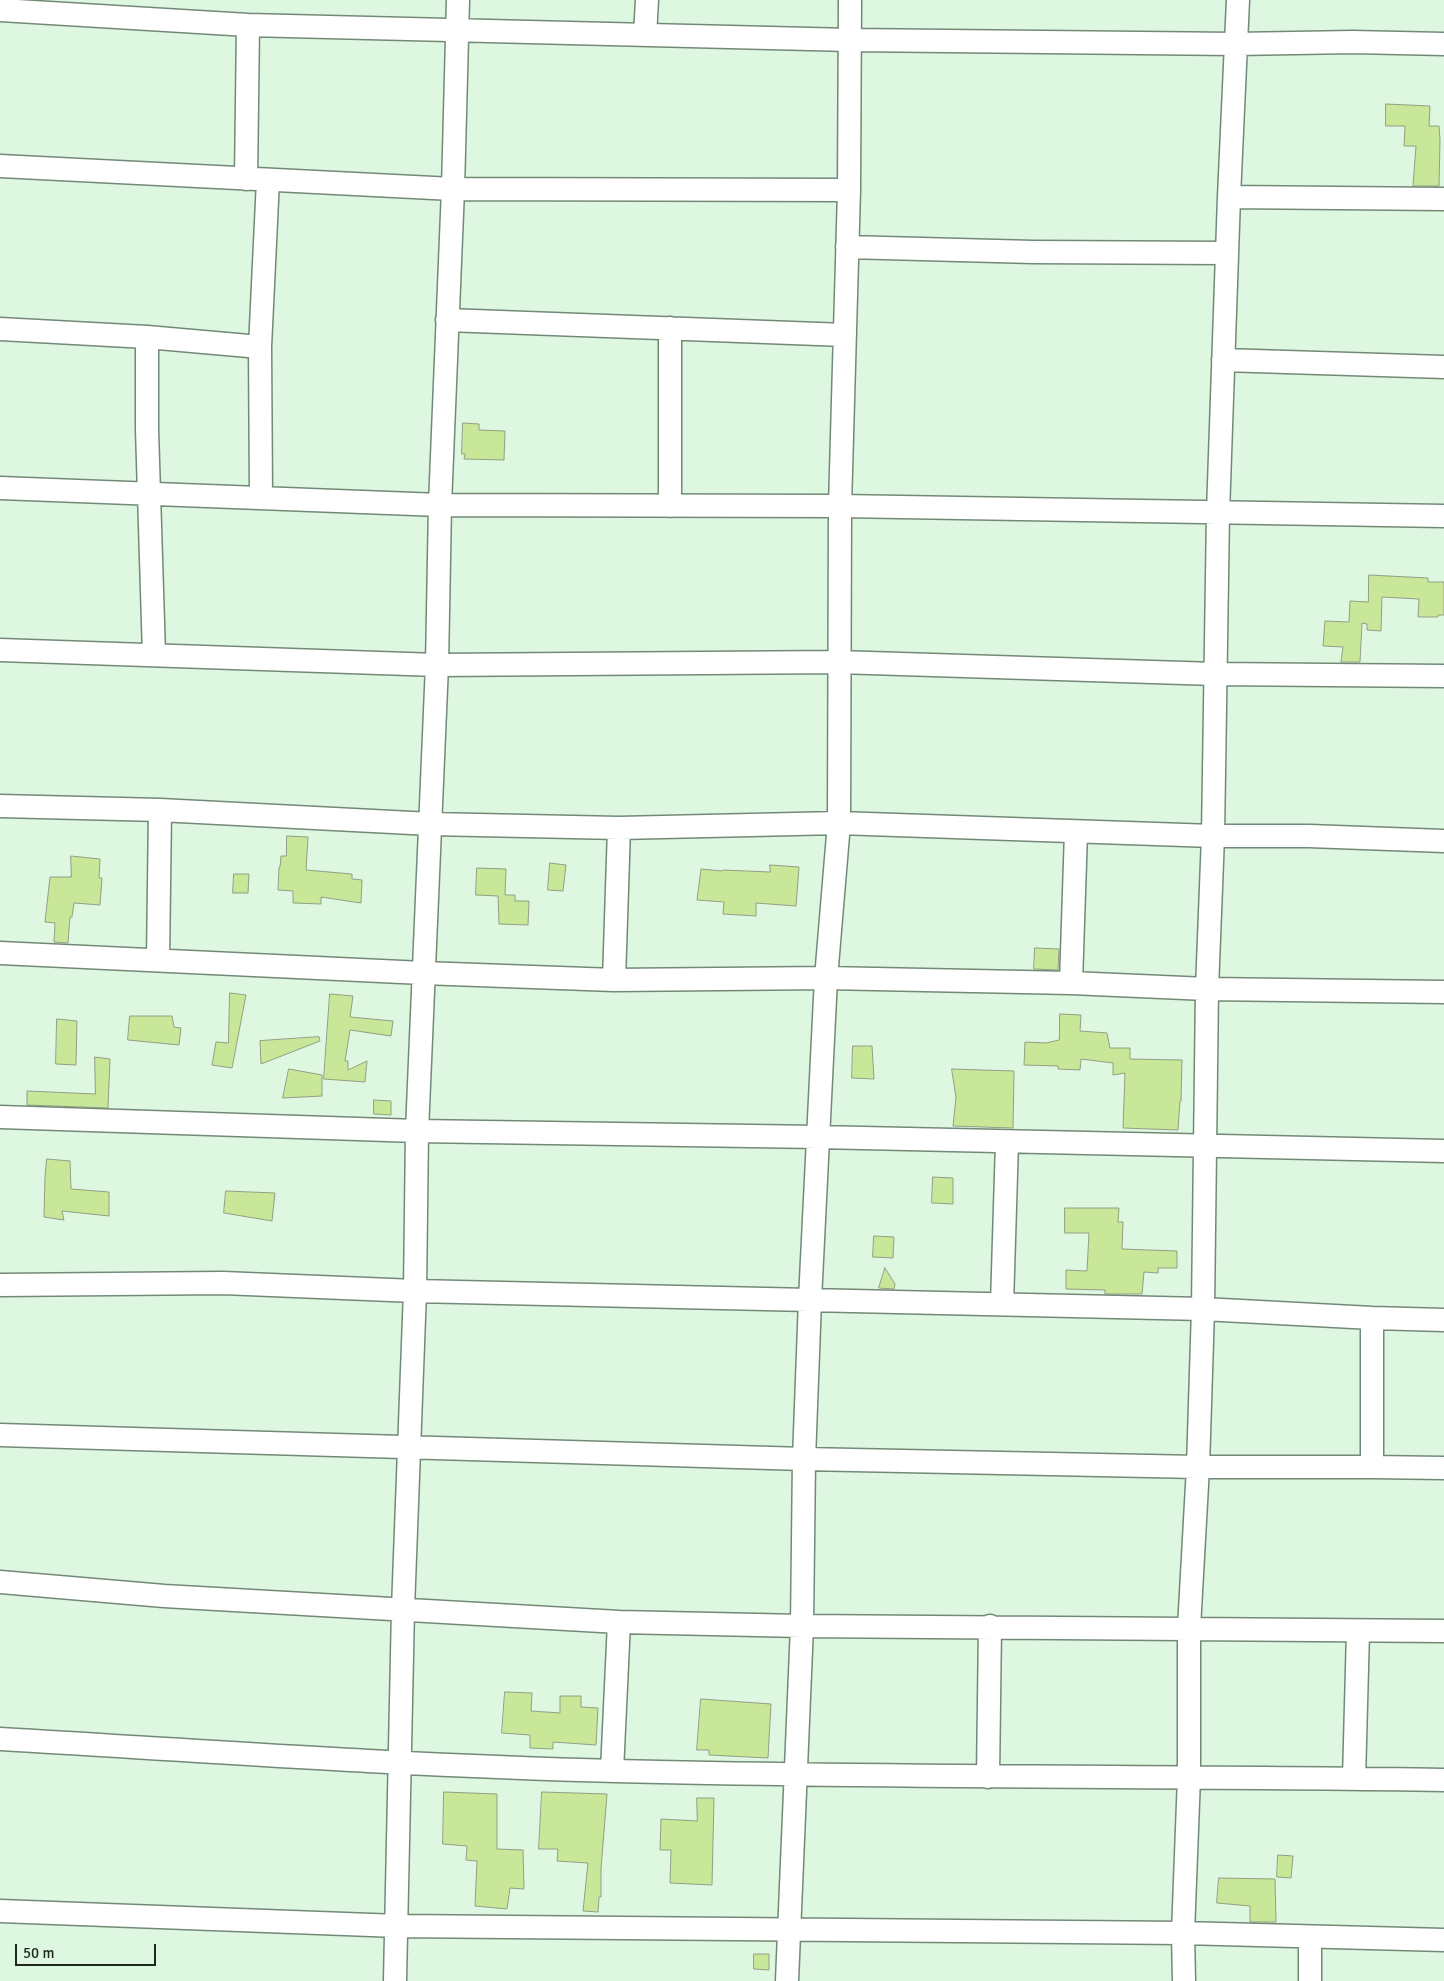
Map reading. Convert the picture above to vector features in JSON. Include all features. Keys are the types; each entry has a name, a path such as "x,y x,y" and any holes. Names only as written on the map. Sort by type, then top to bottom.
{"street":[{"path":"395,1981 398,1926 403,1609 415,1291 417,1131 437,665 440,505 453,188 458,0"},
{"path":"645,35 647,0"},
{"path":"787,1981 802,1626 804,1459 810,1300 826,978 839,823 838,662 840,506 848,247 850,0"},
{"path":"1184,1981 1189,1777 1189,1628 1198,1467 1203,1309 1207,990 1213,836 1218,513 1226,253 1238,0"},
{"path":"0,10 248,24 850,40 1444,44"},
{"path":"248,24 257,180 261,497"},
{"path":"0,166 257,180 453,188 849,190"},
{"path":"1229,197 1444,199"},
{"path":"848,247 1033,252 1226,253"},
{"path":"447,320 845,334"},
{"path":"670,328 670,506"},
{"path":"0,329 147,337 260,346"},
{"path":"147,337 148,494 154,654"},
{"path":"1223,360 1444,367"},
{"path":"0,488 440,505 840,506 1444,516"},
{"path":"0,650 437,665 838,662 1215,674 1444,676"},
{"path":"0,806 160,810 431,824 618,828 839,823 1076,832 1213,836 1308,836 1444,841"},
{"path":"158,960 160,810"},
{"path":"614,980 618,828"},
{"path":"1071,982 1076,832"},
{"path":"0,953 614,980 826,978 1071,982 1207,990 1444,992"},
{"path":"0,1117 417,1131 818,1137 1444,1151"},
{"path":"1002,1304 1007,1142"},
{"path":"0,1285 223,1284 415,1291 1203,1309 1444,1320"},
{"path":"1372,1318 1372,1466"},
{"path":"0,1435 804,1459 1198,1467 1372,1466 1444,1468"},
{"path":"0,1582 164,1596 620,1622 802,1626 1444,1631"},
{"path":"612,1771 620,1622"},
{"path":"988,1777 990,1626"},
{"path":"1354,1779 1358,1631"},
{"path":"0,1739 400,1763 612,1771 795,1775 1444,1780"},
{"path":"0,1911 398,1926 789,1931 1184,1933 1444,1940"},
{"path":"1310,1937 1310,1981"}],"building":[{"path":"1386,104 1430,106 1429,126 1439,126 1439,186 1413,186 1416,146 1404,146 1405,126 1386,126"},
{"path":"463,423 479,424 479,430 505,431 504,460 464,459 465,454 462,454"},
{"path":"1369,575 1428,578 1428,582 1444,582 1444,615 1438,615 1438,617 1418,617 1419,599 1382,597 1381,631 1367,630 1367,624 1362,623 1360,662 1341,662 1343,647 1323,646 1325,621 1349,622 1350,601 1368,602"},
{"path":"287,836 308,837 306,870 352,874 352,879 362,880 361,903 321,897 321,904 293,903 293,891 278,890 279,867 281,856 286,856"},
{"path":"71,856 100,859 99,878 102,878 100,905 74,903 72,917 70,917 68,943 54,942 55,923 45,922 50,877 71,877"},
{"path":"550,863 566,865 563,891 548,890"},
{"path":"770,865 799,867 796,906 756,903 756,916 723,914 724,902 697,900 701,869 770,872"},
{"path":"477,868 506,869 505,895 515,895 515,901 529,901 528,925 499,924 498,896 476,895"},
{"path":"234,874 249,874 248,893 233,893"},
{"path":"1035,948 1059,949 1058,970 1034,969"},
{"path":"230,993 246,995 232,1068 212,1065 216,1042 228,1043"},
{"path":"330,994 353,996 350,1017 393,1021 391,1036 350,1030 345,1061 348,1061 348,1070 367,1061 365,1082 324,1079"},
{"path":"1060,1014 1081,1015 1080,1031 1107,1033 1110,1048 1130,1048 1130,1059 1182,1060 1178,1130 1123,1128 1125,1073 1113,1075 1113,1063 1081,1059 1080,1070 1058,1069 1058,1066 1024,1065 1025,1042 1046,1043 1059,1040"},
{"path":"130,1016 172,1016 174,1027 181,1028 179,1045 128,1040"},
{"path":"57,1019 77,1021 76,1065 56,1064"},
{"path":"319,1037 320,1041 261,1064 260,1041"},
{"path":"853,1046 872,1046 874,1079 852,1078"},
{"path":"95,1057 110,1059 108,1108 27,1105 27,1091 95,1094"},
{"path":"289,1069 322,1075 322,1096 283,1098"},
{"path":"952,1069 1014,1071 1013,1128 953,1126 956,1098"},
{"path":"374,1100 391,1101 391,1115 374,1114"},
{"path":"47,1159 70,1161 71,1189 109,1192 109,1216 62,1211 64,1220 44,1217"},
{"path":"933,1177 953,1178 953,1204 932,1203"},
{"path":"226,1191 275,1193 272,1221 224,1213"},
{"path":"1065,1208 1119,1208 1118,1222 1123,1222 1122,1249 1177,1251 1177,1268 1158,1268 1158,1273 1144,1272 1142,1294 1105,1294 1105,1290 1066,1289 1066,1270 1087,1271 1089,1233 1065,1233"},
{"path":"874,1236 894,1237 893,1258 873,1257"},
{"path":"885,1268 895,1284 894,1289 879,1288"},
{"path":"505,1692 532,1693 531,1711 560,1713 560,1696 581,1696 581,1707 598,1708 596,1745 553,1742 553,1749 530,1748 530,1735 502,1733"},
{"path":"701,1699 771,1704 768,1758 709,1755 709,1750 697,1750"},
{"path":"444,1792 497,1794 497,1849 523,1850 524,1889 510,1888 507,1909 475,1906 477,1861 466,1860 467,1846 443,1844"},
{"path":"542,1792 607,1794 601,1869 601,1897 599,1897 598,1912 583,1911 588,1863 557,1861 558,1849 539,1849"},
{"path":"697,1798 714,1798 712,1885 670,1883 671,1850 660,1850 661,1819 697,1821"},
{"path":"1278,1855 1293,1856 1291,1878 1277,1877"},
{"path":"1219,1878 1275,1879 1276,1922 1250,1922 1250,1906 1217,1903"},
{"path":"754,1954 769,1954 769,1970 754,1969"}]}
